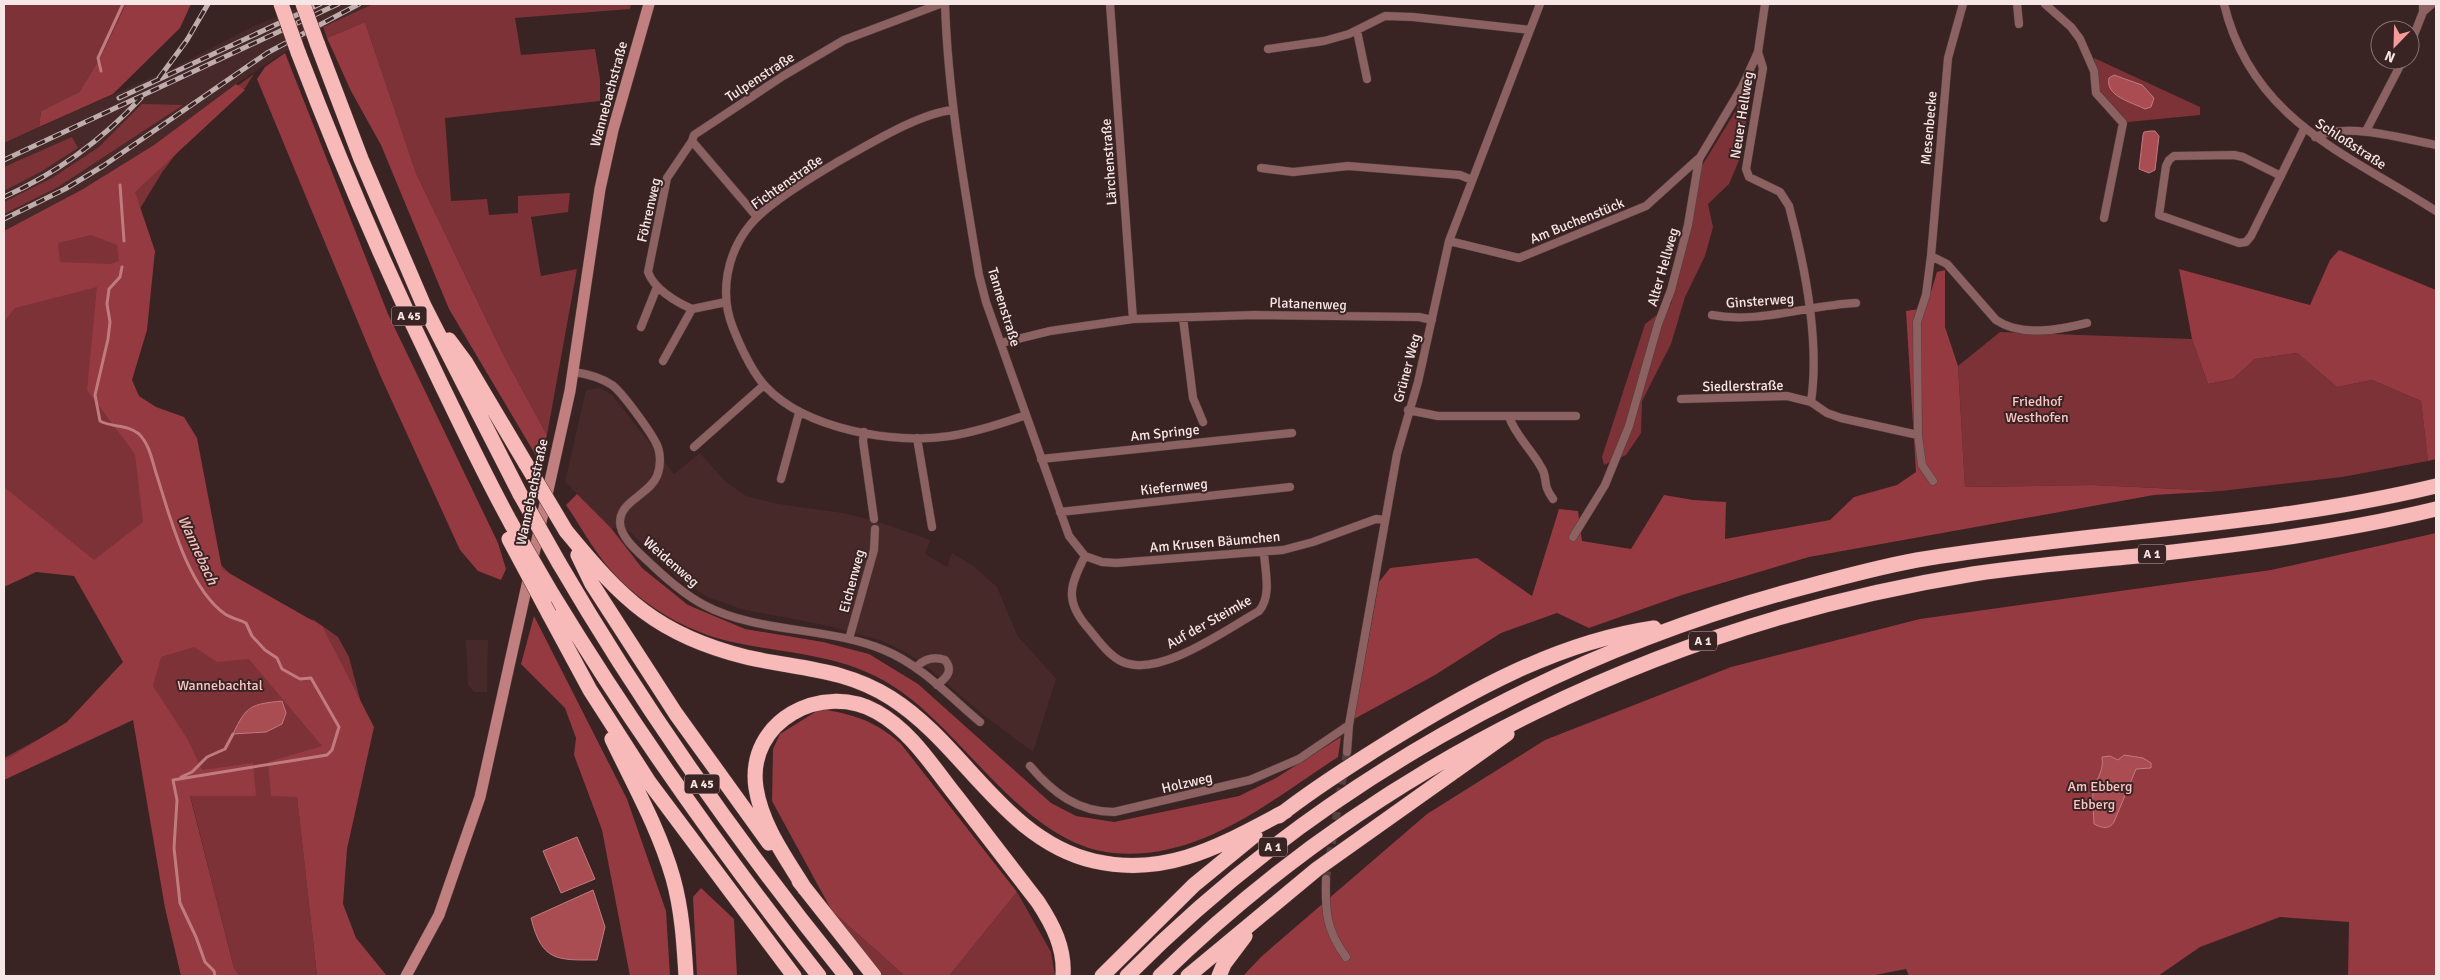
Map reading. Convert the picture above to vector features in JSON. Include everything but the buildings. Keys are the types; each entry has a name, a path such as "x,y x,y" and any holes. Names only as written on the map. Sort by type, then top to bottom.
{"highway":[{"name":"A 45","path":"281,4 333,143 413,326 511,532 617,698 692,807 819,976"},
{"name":"A 45","path":"303,4 361,159 424,306 520,494 559,563 683,757 776,886 846,976"},
{"path":"424,306 466,363 566,531 592,584 676,714 746,813 874,976"},
{"name":"A 1","path":"1128,976 1169,936 1248,866 1327,808 1394,763 1534,686 1681,624 1757,599 1912,561 2043,542 2277,516 2347,505 2436,486"},
{"name":"A 1","path":"1160,976 1225,916 1332,832 1407,781 1546,705 1686,646 1762,621 1876,592 1978,574 2274,540 2348,528 2436,509"},
{"path":"566,531 603,575 629,602 670,629 704,644 746,657 847,676 893,699 925,725 1004,808 1036,833 1065,851 1107,863 1138,866 1156,864 1205,852 1286,811"},
{"path":"511,532 549,614 590,690 648,810 666,856 679,905 686,976"},
{"path":"1102,976 1194,885 1286,811 1364,756 1421,721 1506,675 1545,658 1629,632 1681,624"},
{"path":"590,690 649,782 794,976"},
{"path":"805,889 777,844 762,814 755,778 759,757 774,728 801,708 828,701 864,706 886,718 917,745 1038,902 1049,919 1061,948 1063,976"},
{"path":"1188,976 1317,869 1428,792 1546,705"},
{"path":"1219,976 1224,964 1241,941 1280,899"}],"main road":[{"name":"Wannebachstraße","path":"406,976 439,915 480,797 574,372 600,189 613,130 649,4"}],"street":[{"name":"Tulpenstraße","path":"692,142 694,135 783,76 844,40 940,4"},
{"name":"Tannenstraße","path":"945,4 946,50 952,110 979,275 1041,460 1069,536 1085,556"},
{"name":"Lärchenstraße","path":"1110,4 1132,319"},
{"name":"Grüner Weg","path":"1347,752 1349,725 1397,454 1408,410 1418,382 1448,241 1540,4"},
{"name":"Alter Hellweg","path":"1573,537 1605,485 1629,426 1658,324 1674,281 1688,225 1698,159 1742,87 1758,52 1765,4"},
{"name":"Mesenbecke","path":"1933,480 1922,465 1918,435 1917,322 1926,295 1931,256 1948,58 1963,4"},
{"path":"2017,4 2018,24"},
{"path":"2045,4 2071,27 2080,39 2094,71 2096,93 2123,123 2104,218"},
{"name":"Schloßstraße","path":"2224,4 2232,30 2248,64 2269,96 2315,137 2436,211"},
{"path":"2419,20 2423,8 2432,4"},
{"path":"1268,49 1324,42 1357,31 1374,20 1386,16 1530,30"},
{"path":"1357,31 1367,79"},
{"name":"Neuer Hellweg","path":"1758,52 1763,68 1746,169 1749,177 1780,192 1785,198 1794,225 1815,350 1811,402"},
{"path":"2366,131 2398,70"},
{"name":"Fichtenstraße","path":"952,110 942,111 891,132 822,172 757,217 742,235 733,252 726,281 726,302 737,338 764,385 799,413 829,425 864,432 917,438 949,437 995,426 1026,415"},
{"path":"2281,176 2243,157 2234,155 2174,156 2168,160 2166,166 2159,215 2239,243 2246,242 2281,176 2304,129"},
{"path":"2315,137 2324,133 2366,131 2436,145"},
{"path":"692,142 757,217"},
{"name":"Föhrenweg","path":"657,287 651,282 648,272 667,178 692,142"},
{"name":"Am Buchenstück","path":"1448,241 1519,258 1646,206 1698,159"},
{"path":"1260,168 1293,172 1348,166 1460,175 1472,180"},
{"path":"1931,256 1947,264 1996,320 2003,325 2011,328 2060,330 2087,323"},
{"path":"640,326 657,287 692,309 726,302"},
{"path":"1809,309 1856,302"},
{"path":"663,361 692,309"},
{"name":"Ginsterweg","path":"1712,315 1727,318 1809,309"},
{"name":"Platanenweg","path":"1001,343 1050,331 1132,319 1254,314 1420,318 1432,320"},
{"path":"1183,318 1194,398 1203,422"},
{"name":"Weidenweg","path":"574,372 591,374 615,387 656,443 660,464 656,479 628,505 620,518 622,531 644,557 674,585 716,610 753,621 849,639 882,649 916,668 980,722"},
{"path":"694,447 764,385"},
{"name":"Siedlerstraße","path":"1681,400 1787,396 1811,402 1827,414 1918,435"},
{"path":"1408,410 1438,416 1576,416"},
{"path":"781,479 799,413"},
{"path":"1509,417 1514,430 1543,469 1544,488 1553,499"},
{"path":"864,432 863,441 874,519"},
{"name":"Am Springe","path":"1041,460 1292,433"},
{"path":"917,438 932,527"},
{"name":"Kiefernweg","path":"1060,512 1290,487"},
{"name":"Am Krusen Bäumchen","path":"1085,556 1102,562 1264,552 1314,542 1376,520 1385,520"},
{"name":"Eichenweg","path":"849,639 874,550 875,529"},
{"name":"Auf der Steimke","path":"1085,556 1072,585 1072,605 1078,617 1114,657 1126,663 1147,666 1189,650 1259,611 1265,605 1266,596 1264,552"},
{"path":"916,668 925,660 938,658 945,660 950,668 948,675 937,685"},
{"name":"Holzweg","path":"1030,766 1044,783 1075,804 1095,811 1114,812 1250,780 1299,759 1349,725"},
{"path":"1326,879 1325,905 1328,926 1335,942 1346,957"}],"shaded area":[{"path":"306,4 373,4 323,27 236,84 154,145 83,189 4,231 4,143 173,68 252,27"},
{"path":"2114,75 2142,85 2154,98 2151,107 2145,109 2115,94 2109,84 2109,78"},
{"path":"2155,131 2159,136 2155,170 2149,173 2139,169 2143,135 2144,132"},
{"path":"600,388 612,395 674,474 700,453 725,481 746,496 779,504 843,513 882,523 930,540 925,554 947,567 952,553 972,565 997,587 1017,635 1056,679 1033,752 982,714 909,654 880,640 829,626 741,609 708,597 679,580 629,531 611,528 565,482 586,390"},
{"path":"466,640 488,640 487,692 474,692 468,685"},
{"path":"282,701 286,713 282,724 266,732 233,734 242,717 251,708 263,703"},
{"path":"2124,755 2143,758 2151,763 2151,768 2136,769 2112,825 2105,827 2094,824 2093,796 2101,769 2102,757 2110,756 2118,760"},
{"path":"577,837 595,879 561,893 543,851"},
{"path":"593,890 605,927 597,960 571,960 553,956 540,943 531,918"}],"green space":[{"path":"4,4 126,4 100,58 79,92 41,111 39,127 4,143"},
{"path":"126,4 191,4 180,28 113,94 39,127 41,111 79,92 100,58"},
{"path":"373,4 631,4 630,9 515,18 521,55 595,49 600,79 600,101 445,118 451,201 487,199 489,215 518,213 518,196 570,193 568,212 531,217 541,276 577,269 547,435 504,356 416,173 365,22 327,38 323,27"},
{"path":"365,22 416,173 504,356 547,435 538,459 449,309 381,145 351,91 327,38"},
{"path":"285,53 388,314 498,543 506,569 501,580 478,571 460,550 380,375 257,79 265,67"},
{"path":"2094,58 2200,107 2200,115 2128,122 2100,91"},
{"name":"Wannebachtal","path":"254,74 245,88 216,108 195,129 163,171 133,220 123,377 218,562 271,614 314,620 338,637 349,657 369,734 297,796 317,976 240,976 234,968 190,795 255,796 177,781 138,714 4,778 4,758 70,722 126,665 99,588 4,507 4,254"},
{"path":"1754,74 1740,158 1729,184 1708,204 1713,227 1705,256 1685,297 1671,344 1642,401 1641,433 1626,455 1604,465 1602,457 1645,324 1671,304 1691,224 1700,169 1735,112"},
{"path":"236,84 245,90 135,192 155,251 147,330 132,380 139,396 156,407 184,417 197,438 222,569 322,626 374,727 347,849 343,904 356,938 387,976 317,976 297,797 271,796 268,762 322,746 249,659 217,662 194,647 161,657 153,686 188,740 202,770 253,763 256,796 190,796 234,968 240,976 181,976 165,908 133,720 4,780 4,761 67,722 123,662 74,576 36,572 4,587 4,487 94,560 143,522 135,454 87,390 97,287 15,308 4,322 4,231 83,189 154,145","holes":["91,235 117,245 119,261 111,264 60,262 58,243"]},
{"path":"142,104 183,105 58,187 4,214 4,202 52,178 99,147"},
{"path":"72,137 78,148 42,171 4,191 4,167"},
{"path":"2339,250 2436,290 2436,459 2428,461 2421,401 2372,380 2337,387 2297,353 2255,359 2233,379 2208,384 2192,339 2179,269 2310,305 2330,260"},
{"path":"1945,270 1945,327 1958,366 1965,487 2093,485 2221,491 2154,495 1809,557 1682,595 1589,628 1557,613 1501,633 1435,675 1354,719 1379,582 1390,568 1477,558 1532,596 1559,509 1578,511 1582,541 1631,549 1664,495 1693,500 1726,502 1725,539 1830,520 1854,497 1897,485 1916,472 1906,311 1926,308 1937,272"},
{"name":"Friedhof Westhofen","path":"2000,332 2192,339 2208,384 2233,379 2255,359 2297,353 2337,387 2372,380 2421,401 2428,461 2342,477 2221,491 2093,485 1965,487 1958,366"},
{"path":"577,494 611,528 642,568 688,605 745,629 823,642 869,654 918,684 1051,803 1076,816 1114,822 1239,796 1276,778 1341,737 1338,757 1260,809 1204,838 1175,848 1145,853 1113,853 1083,846 1055,832 1029,813 1004,791 934,719 890,684 869,673 825,659 756,647 714,637 680,623 649,604 634,593 608,567 591,544 566,505"},
{"name":"Am Ebberg","path":"2436,533 2436,976 2348,976 2349,922 2280,917 2200,947 2158,976 1909,976 1906,969 1870,976 1243,976 1262,956 1427,814 1545,740 1731,667 1920,619 2271,570"},
{"path":"534,616 627,799 666,911 670,976 630,976 602,830 574,755 576,738 565,708 521,664"},
{"path":"820,709 843,713 864,720 892,736 901,744 1017,892 949,976 905,976 832,911 772,801 773,749 780,734"},
{"path":"701,888 734,919 737,976 697,976 693,897"},
{"path":"1017,892 1051,952 1055,976 949,976"},
{"path":"832,911 905,976 883,976"}],"waterway":[{"name":"Wannebach","path":"101,71 98,58 123,4"},
{"name":"Wannebach","path":"120,185 124,241"},
{"name":"Wannebach","path":"122,267 120,277 109,289 107,304 110,322 108,339 95,395 100,421 110,425 125,427 143,438 150,454 174,531 191,570 201,587 212,602 225,614 246,623 252,636 265,650 277,658 282,669 300,679 311,678 339,727 332,750 327,755 173,780 177,800 174,848 180,903 205,962 214,971 215,976"},
{"path":"181,777 192,772 207,757 225,749 233,734"}],"tunnel":[{"path":"1326,879 1347,752"}],"railway":[{"path":"159,78 187,40 208,4"},
{"path":"119,98 320,4"},
{"path":"4,160 338,4"},
{"path":"4,219 65,189 103,166 267,53 359,4"},
{"path":"4,197 41,178 77,155 110,128 141,98"}],"park label":[{"name":"Ebberg","path":"2094,804"}]}
